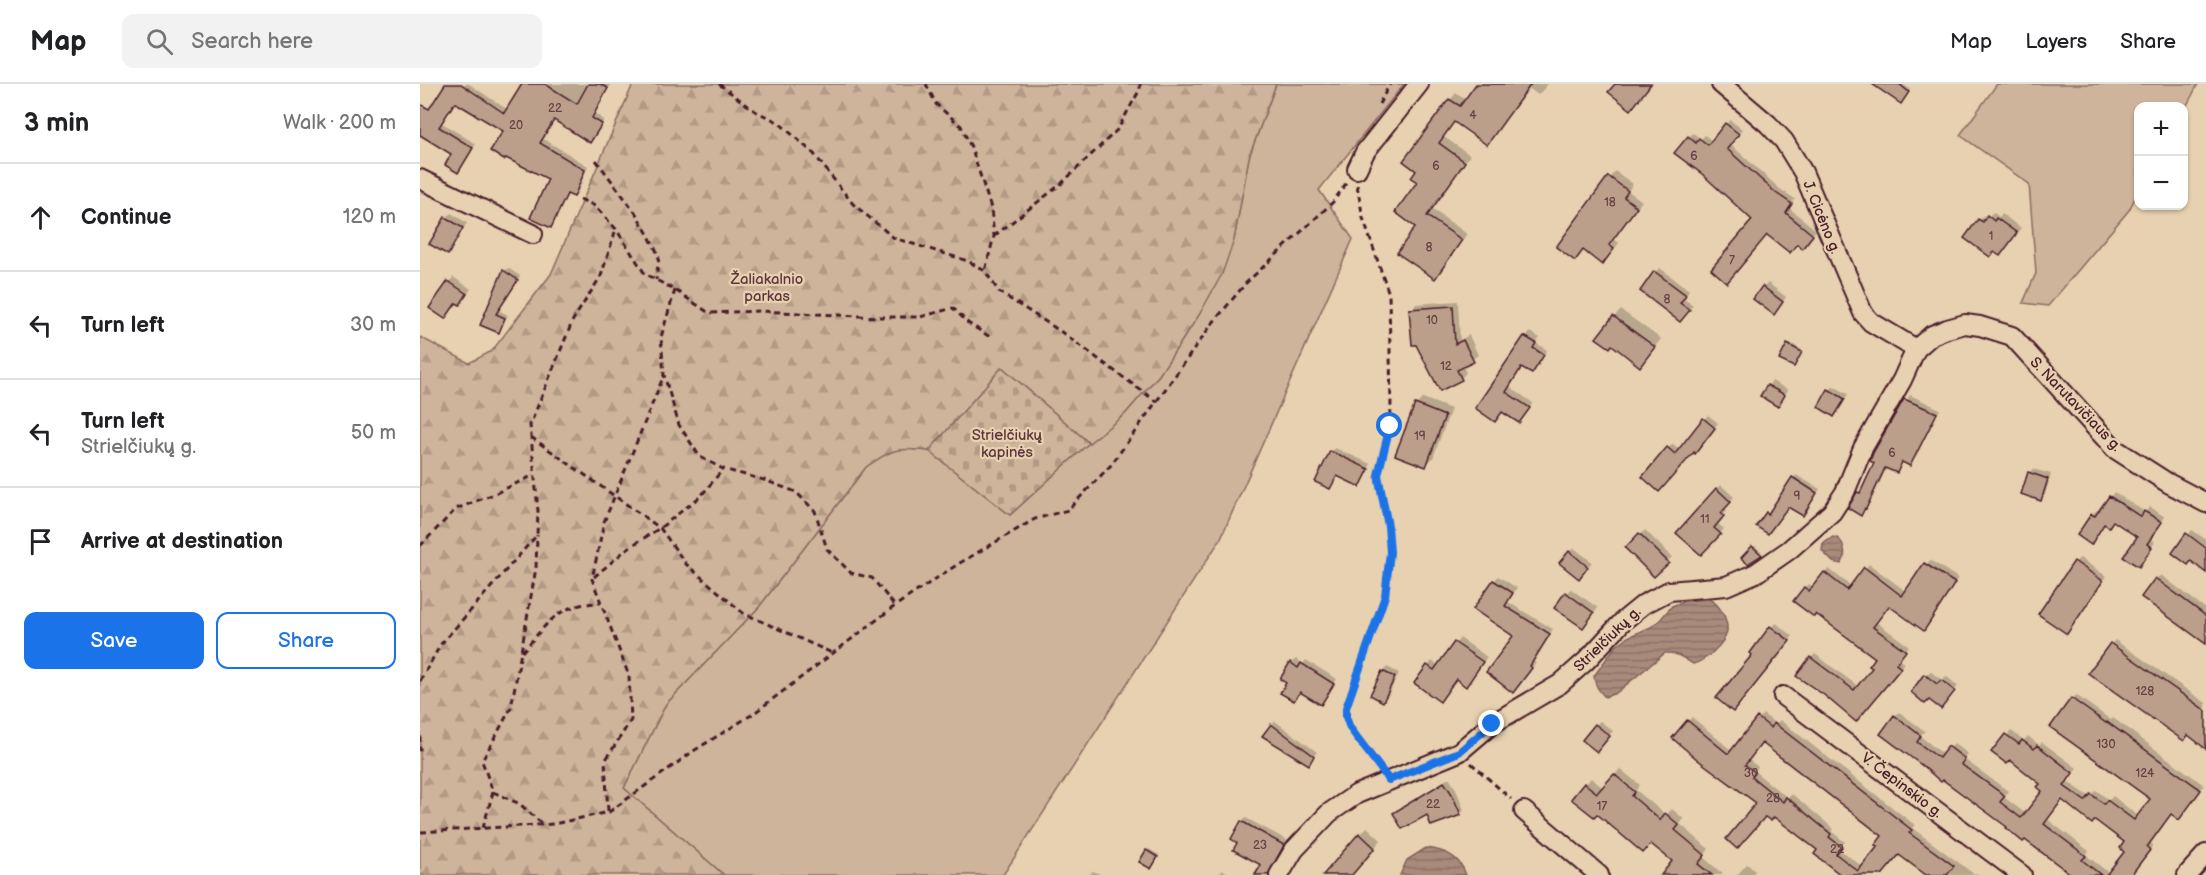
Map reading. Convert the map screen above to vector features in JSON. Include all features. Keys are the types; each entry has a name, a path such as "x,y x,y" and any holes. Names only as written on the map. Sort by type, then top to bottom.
{"street":[{"path":"1357,169 1365,152 1419,84"},
{"name":"J. Cicėno g.","path":"1721,84 1749,105 1776,132 1803,172 1863,313 1871,322 1916,349"},
{"path":"420,179 533,234"},
{"name":"S. Narutavičiaus g.","path":"1916,349 1932,335 1965,324 1997,330 2012,336 2115,449 2168,483 2206,503"},
{"name":"Strielčiukų g.","path":"1279,875 1294,850 1329,813 1357,794 1459,752 1492,724 1560,684 1644,604 1669,591 1726,586 1756,573 1790,550 1832,512 1845,492 1863,448 1902,380 1916,349"},
{"name":"V. Čepinskio g.","path":"1783,696 2022,875"},
{"path":"1524,811 1599,875"},
{"path":"2187,875 2206,854"}],"path":[{"path":"719,84 754,111 778,122 814,154 853,204 894,238 968,261 985,271 999,292 1060,331 1157,402"},
{"path":"926,84 936,104 961,126 991,208 994,237 985,271"},
{"path":"994,237 1060,184 1118,129 1140,89 1140,84"},
{"path":"596,160 635,212 649,236 658,256 656,280"},
{"path":"420,839 420,832 542,825 609,812 695,750 753,714 895,606 1003,536 1035,519 1068,510 1111,465 1212,324 1246,283 1333,202 1357,169"},
{"path":"1357,169 1357,189 1363,218 1389,294 1390,426 1378,475 1388,526 1390,552 1385,596 1346,708 1346,717 1350,728 1389,780"},
{"path":"580,199 595,206 616,229 645,274 675,290 709,313 759,311 920,317 953,308 990,337"},
{"path":"483,828 493,792 482,761 511,708 536,568 538,511 530,425 573,320 601,276 616,229"},
{"path":"675,290 661,337 664,375 679,425 700,457 723,469 764,480 796,492 815,511 827,549 851,573 872,578 895,606"},
{"path":"609,812 605,761 631,720 629,676 592,579 604,522 664,375"},
{"path":"531,437 660,528 686,564 743,614 832,653"},
{"path":"592,579 628,548 660,528 701,496 723,469"},
{"path":"420,546 456,508 494,494 534,475"},
{"path":"420,681 441,644 537,535"},
{"path":"521,654 555,615 579,603 601,603"},
{"path":"420,736 420,751"},
{"path":"1459,752 1524,811"},
{"path":"493,792 520,804 542,825"}],"green space":[{"name":"Žaliakalnio parkas","path":"633,84 1276,84 1249,157 1234,240 1222,274 1199,315 1159,375 1125,414 1089,443 1002,367 929,451 909,449 895,451 882,456 866,467 759,607 666,704 624,788 724,875 420,875 420,337 469,363 492,351 551,274"},
{"path":"1276,84 1404,84 1319,190 1353,239 1220,540 1003,875 724,875 624,788 666,704 759,607 866,467 889,451 908,449 929,451 1010,515 1089,443 1125,414 1159,375 1199,315 1234,240 1249,157"},
{"path":"1997,84 2198,84 2188,103 2134,102 2134,200 2129,210 2048,306 2023,303 2036,273 2029,184 1960,135"},
{"name":"Strielčiukų kapinės","path":"1002,367 1089,443 1010,515 929,451"}],"shaded area":[{"path":"1833,537 1840,540 1844,548 1841,564 1833,562 1822,551 1823,544"},
{"path":"1709,599 1722,612 1727,626 1723,641 1714,651 1693,664 1676,654 1665,653 1616,693 1605,697 1596,685 1594,676 1615,647 1628,637 1651,627 1672,606 1685,601"},
{"path":"1426,848 1450,855 1460,863 1466,875 1400,875 1407,860"}],"building":[{"path":"445,84 461,84 504,113 522,84 545,84 577,104 588,84 600,84 608,88 592,118 602,124 590,143 554,120 540,143 585,170 574,197 567,194 551,228 530,218 548,179 506,158 504,160 490,151 503,131 456,103 453,105 439,127 473,148 458,173 445,165 451,154 420,135 420,104 429,109"},
{"path":"1476,84 1531,84 1487,145 1454,122 1439,143 1465,162 1427,216 1462,240 1435,279 1397,253 1415,227 1395,212 1417,182 1411,178 1416,171 1403,161 1449,99 1460,106"},
{"path":"1615,84 1651,84 1631,110 1608,92"},
{"path":"1872,84 1899,84 1909,92 1901,104"},
{"path":"1725,123 1739,134 1727,149 1776,193 1792,204 1786,213 1813,235 1802,249 1797,244 1790,253 1767,235 1727,283 1711,269 1752,220 1702,174 1674,153 1688,136 1696,143 1699,138 1708,145"},
{"path":"1608,176 1628,191 1624,197 1637,207 1609,245 1614,249 1602,265 1583,250 1575,261 1556,247"},
{"path":"1987,215 1994,221 1996,218 2017,233 2000,256 1994,252 1990,257 1964,238 1978,219 1983,222"},
{"path":"445,217 463,228 448,255 429,244"},
{"path":"503,270 518,280 496,314 505,318 499,333 480,325"},
{"path":"1654,271 1686,295 1680,303 1690,310 1680,322 1640,291"},
{"path":"448,281 467,294 460,305 456,303 445,319 429,308"},
{"path":"1762,286 1783,302 1774,315 1753,299"},
{"path":"1453,306 1455,344 1463,340 1474,362 1457,370 1462,380 1440,391 1416,345 1412,345 1409,309"},
{"path":"1613,316 1655,347 1640,367 1612,345 1610,348 1596,338"},
{"path":"1524,336 1536,343 1533,348 1544,355 1532,374 1521,368 1506,392 1530,408 1519,423 1502,412 1495,422 1475,408"},
{"path":"1787,344 1802,352 1794,367 1779,360"},
{"path":"1767,385 1785,395 1778,407 1760,396"},
{"path":"1828,389 1845,399 1834,417 1818,407"},
{"path":"1904,399 1937,413 1910,466 1902,462 1897,473 1885,468 1861,516 1848,508 1857,492 1860,493 1874,463 1870,461 1873,453"},
{"path":"1415,404 1445,416 1426,467 1395,455"},
{"path":"1703,418 1715,428 1695,454 1694,452 1659,492 1642,477 1667,447 1675,454"},
{"path":"1330,451 1369,469 1360,487 1337,476 1330,489 1315,482"},
{"path":"2028,472 2048,479 2041,501 2021,494"},
{"path":"1792,477 1817,493 1803,516 1788,507 1768,534 1756,526 1766,512 1768,514"},
{"path":"1716,488 1731,502 1721,513 1724,516 1714,528 1721,534 1701,555 1676,533"},
{"path":"2109,496 2141,517 2144,511 2162,522 2147,544 2152,547 2139,567 2123,557 2137,537 2113,521 2109,527 2104,524 2091,545 2077,535 2091,514 2095,516"},
{"path":"1639,533 1669,563 1654,577 1625,548"},
{"path":"2186,533 2206,548 2206,573 2191,561 2188,565 2172,553"},
{"path":"1752,546 1762,555 1748,564 1741,558"},
{"path":"1569,551 1588,567 1579,579 1559,563"},
{"path":"2074,561 2103,581 2067,634 2038,614"},
{"path":"1924,563 1955,583 1924,631 1889,606 1873,627 1906,651 1896,664 1901,668 1856,722 1824,695 1796,676 1810,657 1854,690 1872,668 1869,666 1875,658 1816,614 1814,617 1793,601 1804,587 1809,591 1824,572 1847,590 1864,567 1902,596"},
{"path":"2155,578 2206,616 2206,644 2141,597"},
{"path":"1493,580 1513,593 1505,606 1550,634 1530,666 1532,668 1513,693 1486,672 1513,636 1473,609"},
{"path":"1565,592 1594,613 1583,628 1554,608"},
{"path":"1770,626 1790,641 1733,712 1716,698 1752,655 1750,653"},
{"path":"1454,642 1483,662 1466,687 1456,679 1440,702 1414,683 1427,665 1434,670"},
{"path":"2110,643 2206,711 2206,749 2188,735 2184,741 2088,673"},
{"path":"1290,662 1298,668 1301,663 1334,684 1321,705 1300,692 1294,701 1280,693 1286,683 1280,679"},
{"path":"1382,671 1395,677 1383,702 1370,695"},
{"path":"1924,674 1937,684 1941,680 1955,691 1941,709 1929,700 1925,704 1911,692"},
{"path":"2071,698 2201,790 2179,820 2171,814 2147,847 2150,850 2131,875 2106,875 2124,852 2120,848 2124,842 2095,820 2092,824 2062,800 2044,824 2086,856 2082,860 2101,875 2072,875 2025,840 2023,842 2007,827 1943,780 1941,782 1880,734 1894,715 1921,736 1917,742 1939,758 1948,746 1965,759 1961,764 2005,796 2000,802 2021,818 2042,791 2037,787 2040,784 2010,760 2007,764 1991,752 2005,734 2019,744 2022,740 2034,749 2037,745 2073,773 2064,786 2085,801 2091,794 2104,804 2107,800 2134,820 2150,799 2050,727"},
{"path":"1757,717 1771,728 1774,723 1912,830 1909,833 1954,866 1947,875 1926,875 1899,855 1882,875 1841,875 1814,854 1817,850 1774,817 1771,821 1765,817 1737,849 1726,839 1756,803 1672,738 1687,720 1729,753","holes":["1762,743 1882,836 1875,845 1878,846 1858,871 1836,854 1842,847 1829,837 1831,834 1786,797 1783,802 1752,777 1755,772 1745,765"]},
{"path":"1271,724 1314,756 1309,765 1262,736"},
{"path":"1595,724 1610,736 1597,752 1582,740"},
{"path":"1614,774 1635,792 1632,796 1660,820 1665,813 1679,825 1675,830 1705,855 1698,864 1712,875 1661,875 1672,861 1651,844 1643,853 1597,814 1594,817 1571,799 1584,783 1597,793"},
{"path":"1444,782 1461,815 1431,826 1427,815 1402,829 1393,813"},
{"path":"1241,821 1284,845 1268,875 1255,875 1261,865 1233,850 1237,843 1231,839"},
{"path":"1359,833 1375,848 1352,875 1323,875"},
{"path":"1146,850 1158,857 1151,869 1139,862"}],"route":[{"path":"1390,426 1378,475 1388,526 1389,572 1385,596 1346,708 1346,717 1350,728 1389,780 1459,752 1492,724"}]}
